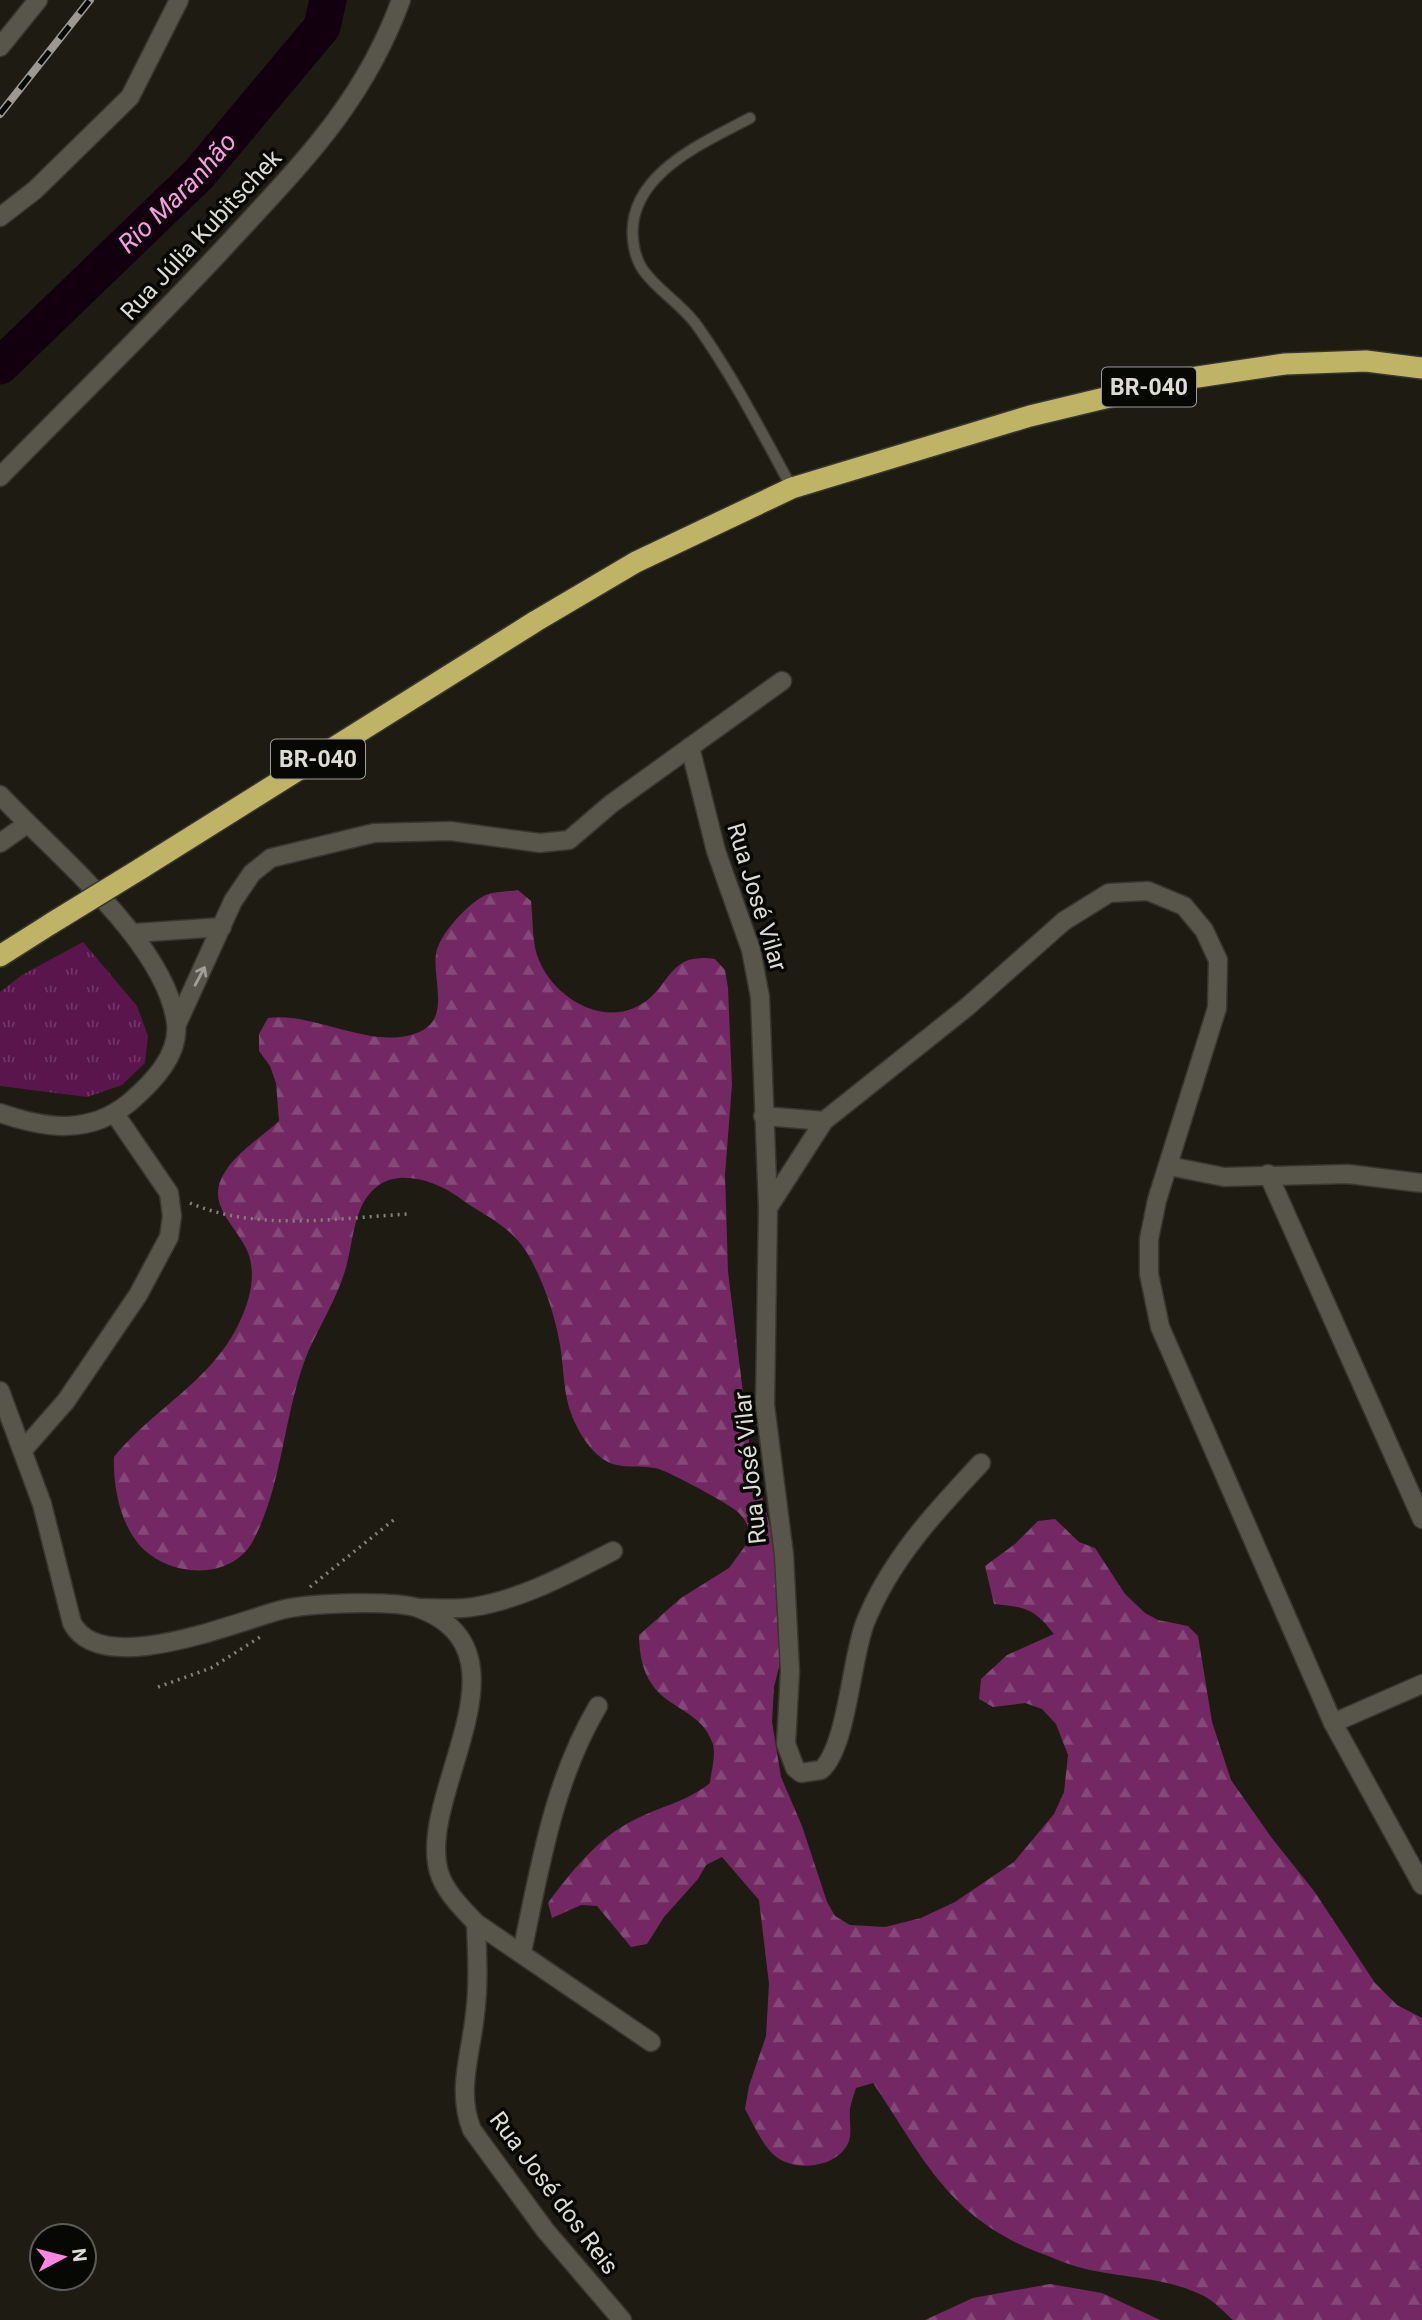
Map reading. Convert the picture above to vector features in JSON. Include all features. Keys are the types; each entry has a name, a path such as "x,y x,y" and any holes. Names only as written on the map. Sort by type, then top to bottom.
{"highway":[{"name":"BR-040","path":"0,956 536,621 636,562 792,488 1030,416 1184,379 1285,365 1366,360 1422,368"}],"street":[{"path":"18,0 24,19"},
{"path":"0,47 38,0"},
{"path":"0,217 35,190 130,97 179,0"},
{"name":"Rua Júlia Kubitschek","path":"0,477 205,268 322,142 355,97 388,34 401,0"},
{"path":"0,1113 47,1125 82,1127 115,1114 153,1081 170,1056 177,1024 233,901 246,883 271,858 374,833 450,831 506,841 557,843 581,831 611,804 782,681"},
{"name":"Rua José Vilar","path":"690,747 713,839 757,971 763,1031 763,1116 768,1208 766,1418 784,1555 790,1671 786,1744 795,1768 801,1773 821,1770 835,1752 865,1624 887,1577 915,1536 981,1463"},
{"path":"0,795 134,933 157,967 177,1024"},
{"path":"0,843 27,824"},
{"path":"768,1208 824,1121 967,1007 1064,921 1109,893 1148,891 1184,906 1204,930 1218,960 1217,1007 1149,1239 1149,1273 1160,1327 1333,1723 1422,1885"},
{"path":"134,933 222,927"},
{"path":"23,1451 58,1412 156,1267 169,1237 172,1216 169,1193 115,1114"},
{"path":"763,1116 824,1121"},
{"path":"1169,1166 1213,1176 1348,1174 1422,1184"},
{"path":"1268,1174 1422,1520"},
{"path":"0,1391 42,1504 72,1623 77,1634 93,1644 136,1646 192,1639 287,1609 314,1606 366,1604 470,1608 526,1594 613,1550"},
{"path":"417,1608 451,1629 465,1648 471,1670 470,1702 439,1823 436,1850 439,1873 445,1885 476,1923 651,2042"},
{"path":"1333,1723 1422,1684"},
{"path":"522,1952 561,1784 579,1739 598,1706"},
{"name":"Rua José dos Reis","path":"476,1923 478,1980 466,2071 465,2113 472,2130 545,2230 622,2320"}],"lane":[{"path":"750,118 691,149 660,174 642,194 632,228 634,253 643,271 698,326 735,383 792,488"}],"path":[{"path":"169,1193 204,1209 278,1222 408,1214"}],"green space":[{"path":"518,890 531,901 535,949 543,969 563,993 589,1008 619,1012 634,1008 656,992 670,974 686,961 698,958 715,959 725,970 732,1084 725,1175 728,1272 751,1457 774,1540 780,1591 779,1667 774,1687 772,1722 781,1777 802,1826 827,1902 835,1916 850,1925 885,1927 921,1918 955,1902 1014,1862 1054,1814 1064,1792 1068,1755 1056,1724 1042,1709 1025,1703 993,1707 979,1699 981,1679 1007,1655 1054,1634 1041,1619 1028,1610 994,1604 985,1566 1015,1544 1038,1521 1055,1519 1079,1542 1095,1548 1125,1594 1145,1613 1158,1620 1188,1626 1198,1636 1212,1722 1231,1780 1314,1891 1375,1983 1397,2005 1422,2018 1422,2320 1233,2320 1204,2296 1176,2285 1083,2268 1035,2251 1005,2236 958,2202 923,2159 873,2083 856,2088 850,2109 849,2141 836,2157 826,2162 804,2166 783,2161 765,2145 745,2109 749,2086 766,2036 769,1984 759,1900 722,1857 706,1865 698,1879 664,1917 647,1944 631,1947 597,1906 581,1905 552,1918 548,1903 575,1868 596,1847 632,1821 682,1800 710,1783 714,1759 713,1744 695,1718 670,1702 649,1679 642,1661 639,1635 681,1598 729,1568 751,1538 747,1524 738,1512 711,1495 655,1468 608,1462 591,1448 578,1429 569,1408 555,1322 544,1288 529,1256 505,1228 449,1191 419,1179 398,1178 379,1185 364,1203 355,1225 341,1282 300,1375 271,1495 253,1541 243,1555 229,1564 213,1569 180,1568 163,1563 149,1554 131,1533 118,1501 114,1457 132,1437 208,1368 238,1326 248,1300 252,1280 250,1260 246,1248 223,1212 218,1193 220,1183 230,1165 279,1121 276,1083 270,1066 259,1051 259,1034 268,1018 304,1020 379,1037 414,1034 426,1028 437,1011 436,954 447,930 482,897"},
{"path":"83,942 137,1006 148,1036 145,1063 122,1085 87,1097 0,1086 0,992 22,975"},
{"path":"1050,2284 1102,2293 1160,2320 925,2320 973,2298"}],"waterway":[{"name":"Rio Maranhão","path":"0,366 199,174 322,27 328,0"}],"railway":[{"path":"0,114 90,0"}]}
